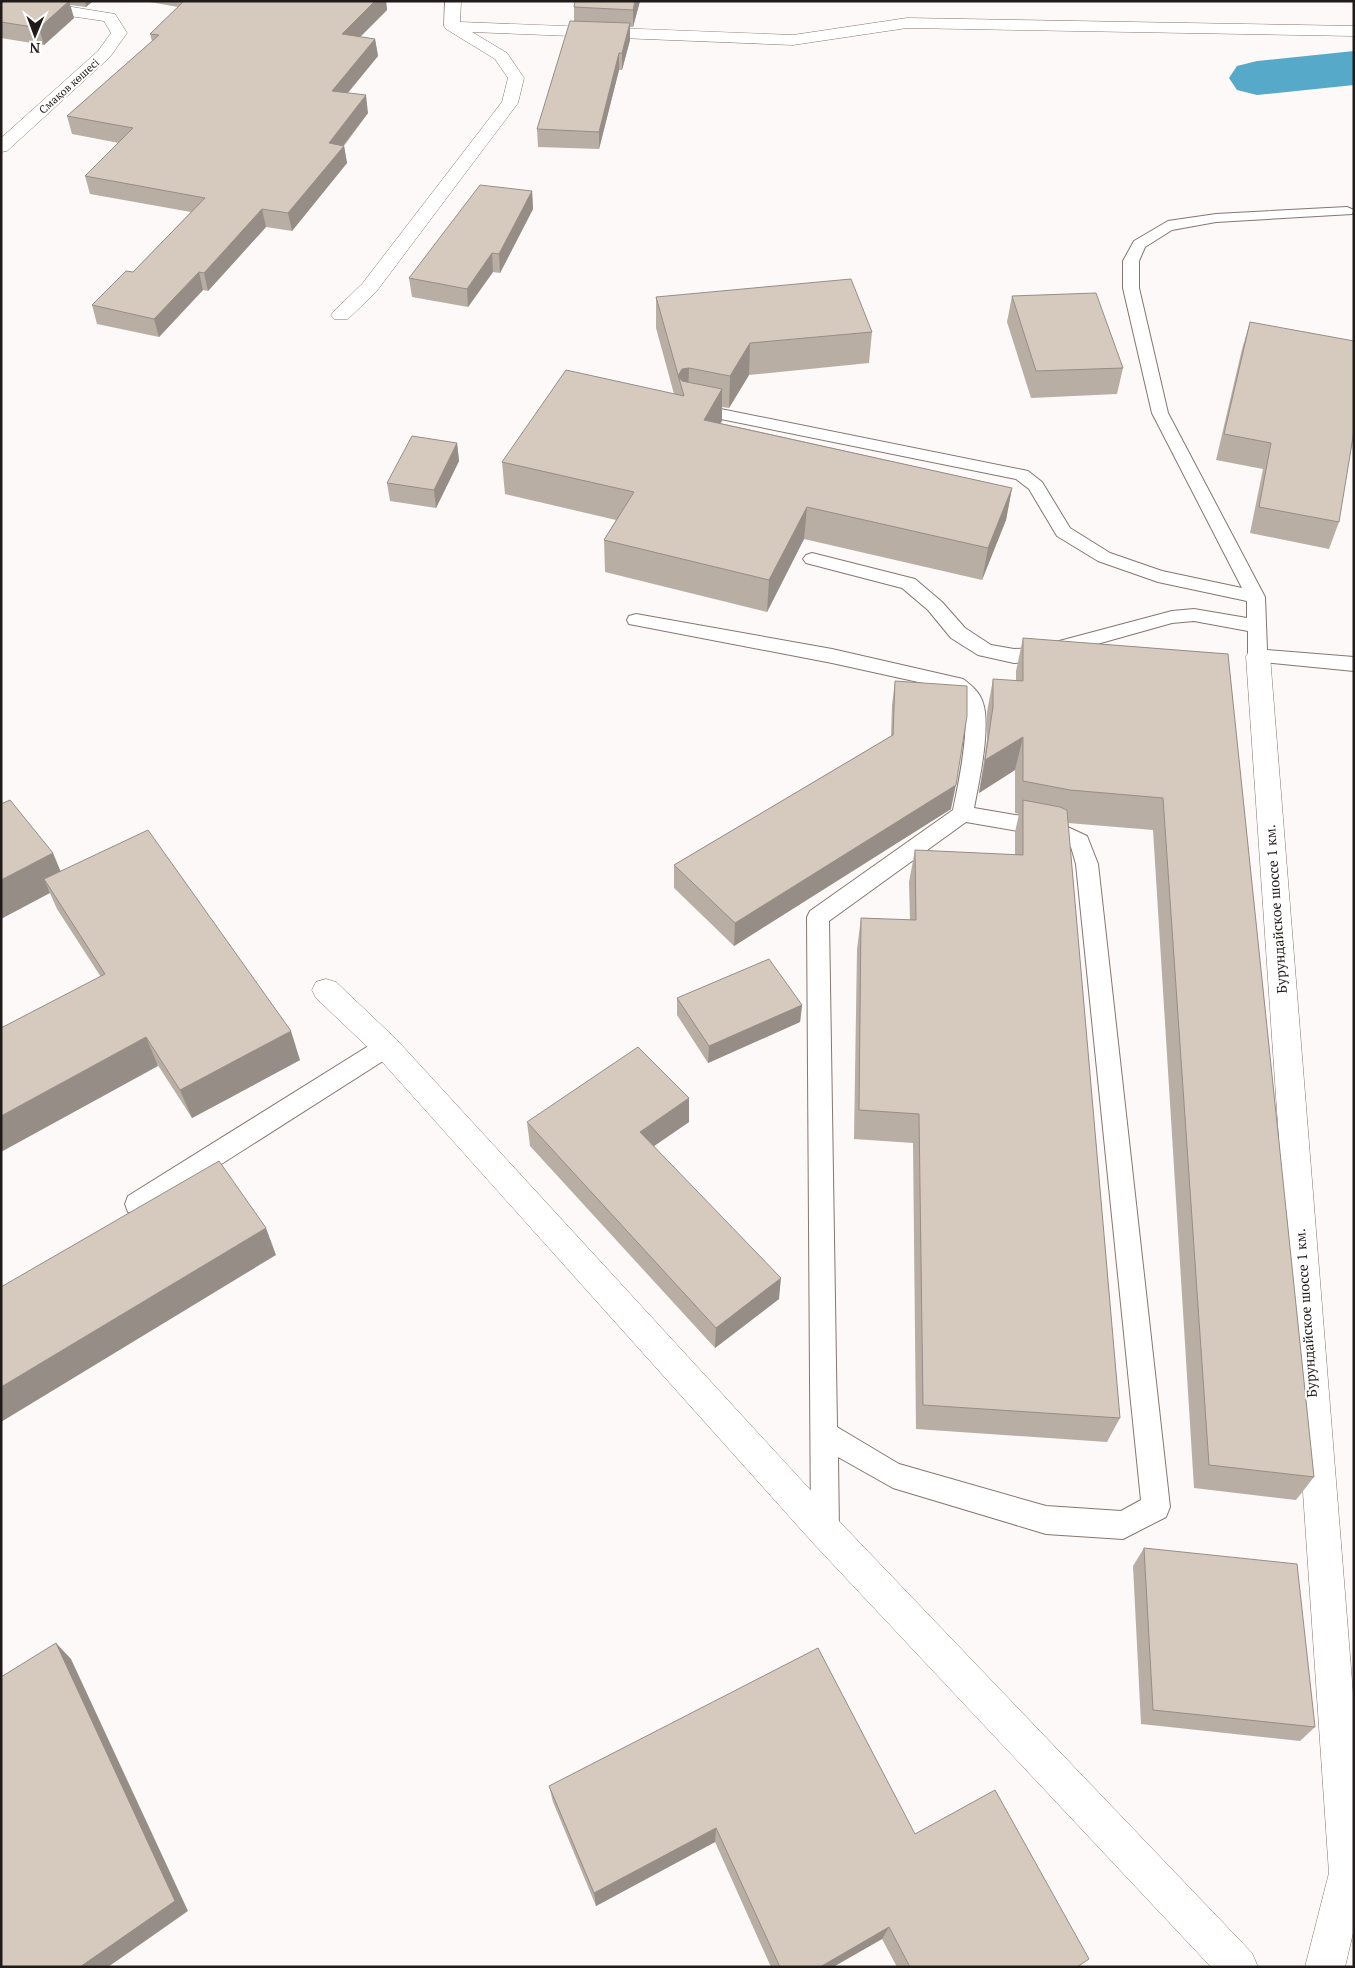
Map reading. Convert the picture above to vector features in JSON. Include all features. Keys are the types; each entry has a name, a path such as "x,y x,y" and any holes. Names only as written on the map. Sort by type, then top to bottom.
{"street":[{"path":"452,1 452,26"},
{"name":"Смақов көшесі","path":"1,2 109,17 119,33 104,54 1,147"},
{"path":"452,26 793,40 908,23 1354,31"},
{"path":"341,315 369,288 510,103 516,78 502,56 452,26"},
{"name":"Бурундайское шоссе 1 км.","path":"1257,641 1348,1873 1325,1967"},
{"path":"326,990 386,1047 825,1530 1238,1967"}],"lane":[{"path":"1257,641 1256,597 1202,498 1160,413 1131,288 1131,261 1139,244 1168,226 1216,218 1347,211"},
{"path":"688,407 1022,476 1036,486 1063,532 1104,557 1158,576 1256,597"},
{"path":"812,559 908,583 935,606 958,633 985,650 1014,656 1041,653 1172,617 1194,615 1257,641 1354,664"},
{"path":"636,620 832,656 956,684 968,692 974,703 972,761 963,814 818,917 825,1530"},
{"path":"824,1434 893,1475 1046,1520 1123,1525 1156,1507 1087,864 1080,842 1057,830 963,814"},
{"path":"137,1204 386,1047"}],"building":[{"path":"4,1 69,1 39,28 1,22 1,4"},
{"path":"184,1 375,1 342,34 375,39 332,91 366,95 329,143 344,146 288,213 262,209 204,273 199,272 154,319 92,305 126,271 133,272 205,198 85,176 133,128 67,116 159,35 150,34"},
{"path":"575,1 635,1 633,10 574,7"},
{"path":"570,21 630,23 622,53 619,53 599,132 537,129"},
{"path":"480,185 532,191 499,254 492,253 467,289 409,278"},
{"path":"851,279 872,332 750,343 730,376 689,368 682,369 678,376 656,297"},
{"path":"1096,293 1123,368 1036,371 1012,296"},
{"path":"1250,322 1354,341 1354,431 1339,522 1259,507 1271,443 1224,434"},
{"path":"566,370 684,396 679,377 682,381 722,389 704,420 1012,488 988,548 807,507 769,580 604,540 634,492 502,462"},
{"path":"412,436 457,443 434,490 387,483"},
{"path":"1023,638 1228,654 1314,1477 1209,1465 1163,798 1070,790 1023,781 1023,737 985,760 993,707 993,679 1023,681"},
{"path":"895,681 967,686 967,716 956,785 735,923 674,865 893,735"},
{"path":"10,800 53,853 1,880 1,804"},
{"path":"1023,800 1067,810 1120,1418 923,1405 919,1114 859,1110 861,918 916,920 915,850 1023,855"},
{"path":"148,830 291,1031 180,1090 146,1037 1,1116 1,1028 105,974 44,879"},
{"path":"769,959 802,1005 709,1046 677,998"},
{"path":"638,1047 689,1098 640,1132 781,1278 716,1328 527,1122"},
{"path":"219,1161 266,1228 1,1387 1,1287"},
{"path":"1144,1548 1297,1564 1315,1727 1153,1710"},
{"path":"56,1643 175,1901 80,1967 1,1967 1,1677"},
{"path":"818,1648 915,1834 995,1790 1089,1959 1077,1967 910,1967 889,1927 820,1967 780,1967 716,1828 594,1893 549,1786"}],"waterway":[{"path":"1257,78 1354,68"}]}
